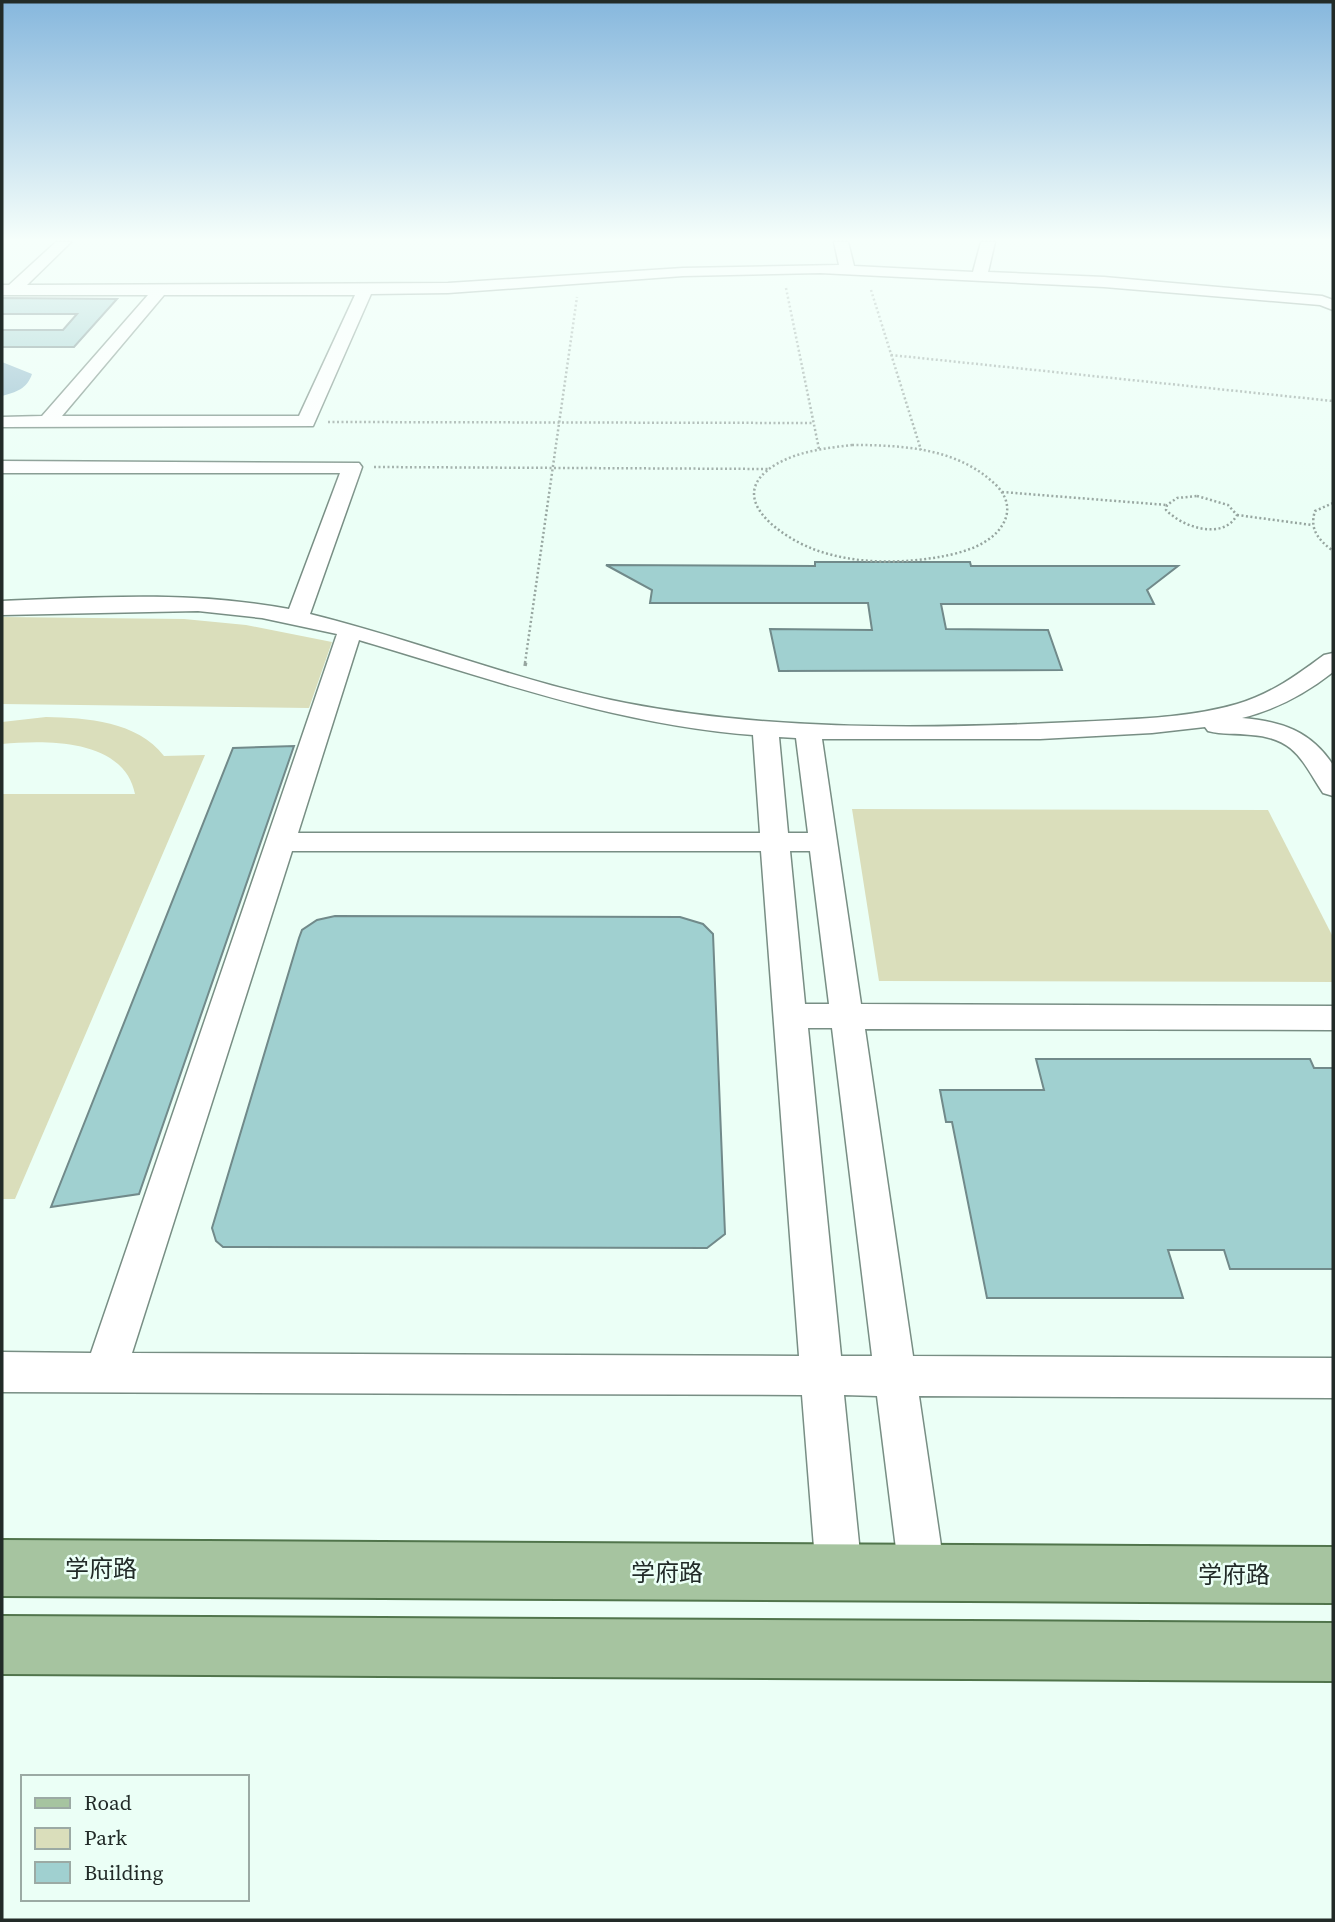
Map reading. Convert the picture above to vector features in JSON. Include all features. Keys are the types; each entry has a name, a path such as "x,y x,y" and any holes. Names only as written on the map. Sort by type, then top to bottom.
{"main road":[{"name":"学府路","path":"2,1568 1333,1575"},
{"path":"2,1645 1333,1652"}],"lane":[{"path":"47,422 124,332"},
{"path":"2,422 306,422 346,332"},
{"path":"2,467 352,467 297,618"},
{"path":"2,608 209,606 258,610 351,631 622,710 674,719 765,728 1034,732 1154,725 1244,726 1273,730 1292,737 1311,752 1333,787"},
{"path":"105,1372 351,631"},
{"path":"1154,725 1222,714 1270,701 1301,685 1333,660"},
{"path":"765,728 839,1573"},
{"path":"808,730 922,1573"},
{"path":"281,842 824,842"},
{"path":"790,1016 1333,1018"},
{"path":"2,1372 1333,1378"}],"path":[{"path":"523,683 572,332"},
{"path":"801,332 819,449"},
{"path":"884,332 921,450"},
{"path":"891,355 1333,401"},
{"path":"306,422 814,423"},
{"path":"875,444 921,450 979,471 1002,492 1007,503 1007,514 1002,526 993,536 960,552 913,561 860,559 791,539 763,518 756,506 754,495 757,484 770,469 791,457 819,449 875,444"},
{"path":"352,467 770,469"},
{"path":"1002,492 1167,505 1177,498 1209,498 1228,505 1237,515 1312,525"},
{"path":"1333,503 1315,512 1312,525 1314,532 1333,551"},
{"path":"1167,505 1169,514 1175,519 1195,527 1226,527 1237,520 1237,515"}],"green space":[{"path":"2,617 184,619 246,625 332,642 309,708 2,704"},
{"path":"46,717 94,721 126,729 153,744 164,756 205,755 15,1199 2,1199 2,794 135,794 128,776 116,762 99,753 60,743 2,744 2,722"},
{"path":"852,809 1268,810 1333,937 1333,982 879,981"}],"water":[{"path":"2,362 32,374 24,386 2,396"}],"building":[{"path":"2,332 88,332 74,347 2,347"},
{"path":"815,562 970,562 971,566 1178,566 1147,590 1154,604 941,604 946,629 1048,630 1062,670 779,671 770,629 872,630 868,603 650,603 652,590 606,565 815,566"},
{"path":"294,746 139,1194 51,1207 233,748"},
{"path":"335,916 680,917 703,924 713,934 725,1234 707,1248 223,1247 216,1241 212,1228 299,938 302,930 317,920"},
{"path":"1036,1059 1310,1059 1314,1068 1333,1068 1333,1269 1230,1269 1224,1250 1168,1250 1183,1298 987,1298 952,1122 946,1122 940,1090 1044,1090"}]}
